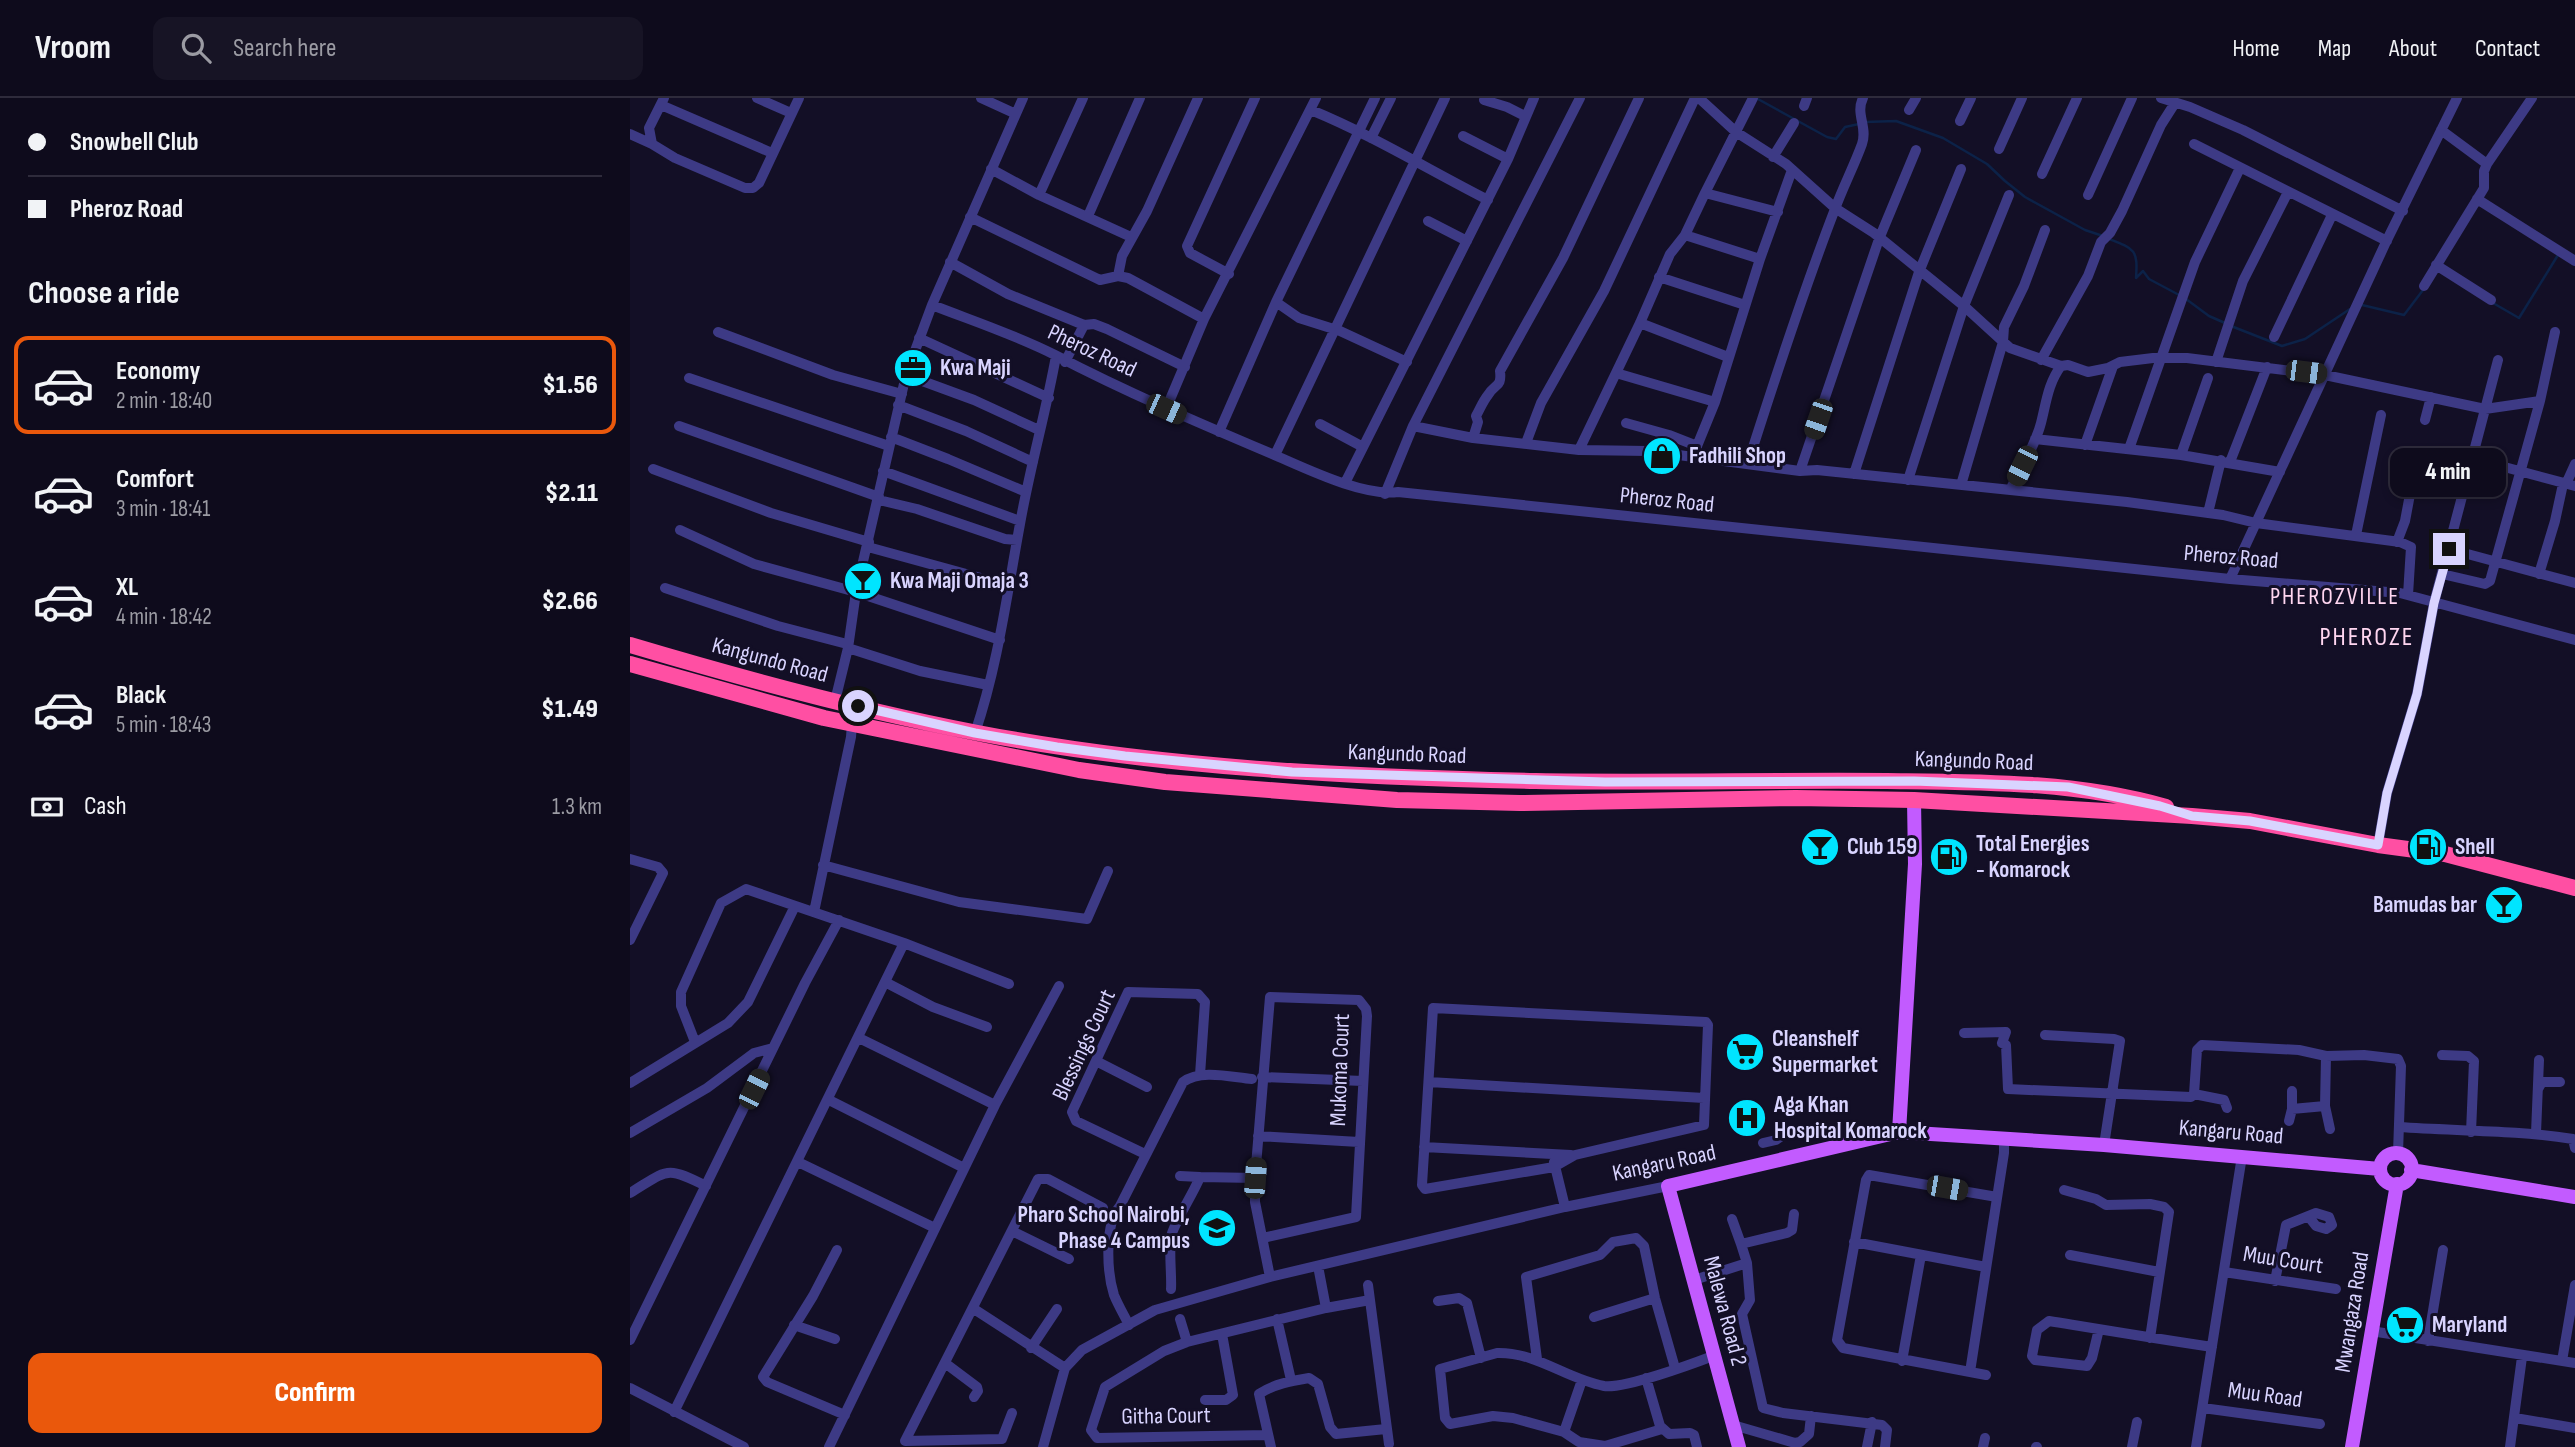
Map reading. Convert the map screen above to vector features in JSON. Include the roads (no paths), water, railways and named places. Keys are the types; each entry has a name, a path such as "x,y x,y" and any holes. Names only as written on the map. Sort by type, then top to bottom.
{"highway":[{"name":"Kangundo Road","path":"630,645 835,701 975,733 1125,756 1292,772 1593,782 1922,781 2068,787 2160,806 2192,816"},
{"name":"Kangundo Road","path":"630,664 852,724 1079,770 1165,782 1397,800 1520,803 1914,800 2192,816 2250,821 2378,845 2445,854 2575,888"}],"main road":[{"path":"1899,1132 1915,864 1914,800"},
{"name":"Kangaru Road","path":"1668,1186 1899,1132 2104,1145 2380,1169"},
{"path":"2398,1153 2409,1161 2411,1170 2405,1181 2397,1184 2384,1178 2380,1169 2387,1155 2398,1153"},
{"path":"2411,1170 2575,1197"},
{"name":"Mwangaza Road","path":"2352,1447 2397,1184"},
{"name":"Malewa Road 2","path":"1668,1186 1739,1447"}],"street":[{"path":"757,98 791,113"},
{"path":"630,134 675,158 745,188 753,188 759,183 799,98"},
{"path":"981,98 1016,114"},
{"path":"835,701 856,592 906,375 950,262 1023,98"},
{"path":"1040,195 1083,98"},
{"path":"1088,216 1140,98"},
{"path":"1118,276 1122,256 1147,211 1198,98"},
{"path":"1166,409 1205,319 1316,98"},
{"path":"1219,432 1276,302 1375,98"},
{"path":"1371,138 1391,98"},
{"path":"1275,455 1445,98"},
{"path":"1345,483 1488,200 1534,98"},
{"path":"1385,494 1413,426 1580,98"},
{"path":"1473,438 1478,422 1476,416 1490,391 1498,387 1502,378 1500,371 1563,258 1639,98"},
{"path":"1527,443 1541,403 1604,291 1697,98 1736,132 1792,170 1835,208 1964,306 2010,348 2041,360 2088,372 2120,362 2161,358 2216,362 2325,375 2485,409 2540,401"},
{"path":"1748,463 1835,208 1862,143 1863,122 1860,114 1863,98"},
{"path":"1909,110 1916,98"},
{"path":"1960,121 1970,98"},
{"path":"1999,149 2022,98"},
{"path":"2042,174 2077,98"},
{"path":"2088,195 2133,98"},
{"path":"2161,98 2190,107 2243,130 2403,211"},
{"path":"2230,579 2387,241 2457,98"},
{"path":"2424,286 2484,188 2484,171 2487,164 2532,98"},
{"path":"1229,274 1190,253 1187,246 1253,99"},
{"path":"1484,100 1525,116"},
{"path":"1579,450 1670,254 1685,235 1753,100"},
{"path":"652,144 649,128 662,101 772,153"},
{"path":"2041,360 2088,276 2101,242 2110,233 2161,125 2175,103"},
{"path":"1311,110 1360,130 1414,162 1488,200"},
{"path":"1773,157 1794,123"},
{"path":"2441,130 2487,164"},
{"path":"1463,136 1508,159"},
{"path":"2194,144 2387,241"},
{"path":"1800,471 1879,239 1916,150"},
{"path":"2129,449 2195,262 2240,167"},
{"path":"992,169 1040,195 1132,237"},
{"path":"1854,474 1919,272 1961,169"},
{"path":"1696,458 1697,446 1715,402 1760,259 1792,170"},
{"path":"2216,362 2243,281 2288,192"},
{"path":"1705,193 1777,212"},
{"path":"1908,480 1964,306 2009,195"},
{"path":"2477,199 2575,261"},
{"path":"2274,337 2332,215"},
{"path":"971,217 1100,279 1118,276 1128,278 1205,319"},
{"path":"1428,221 1467,241"},
{"path":"1961,485 2003,342 2004,327 2024,286 2045,229"},
{"path":"1685,235 1760,259"},
{"path":"950,262 1008,294 1084,325 1094,324 1107,329 1185,368"},
{"path":"2436,265 2491,300"},
{"path":"1659,277 1745,305"},
{"path":"1276,302 1299,318 1336,330 1407,362"},
{"name":"Pheroz Road","path":"932,305 1061,359 1219,432 1345,483 1385,494 1398,492 2230,579 2408,595 2575,640"},
{"path":"1640,323 1728,357"},
{"path":"975,733 984,708 1000,640 1039,430 1061,359 1084,325"},
{"path":"718,332 900,400 1032,462"},
{"path":"2442,574 2485,584 2490,581 2540,401 2555,332"},
{"path":"919,338 1049,398"},
{"path":"2378,845 2387,793 2417,694 2434,603 2498,360"},
{"path":"2010,490 2035,439 2043,408 2050,394 2049,387 2060,366"},
{"path":"2085,445 2113,366"},
{"path":"2208,513 2225,461 2267,368"},
{"path":"1616,373 1715,402"},
{"path":"906,375 974,400 1039,430"},
{"path":"689,378 948,458 1026,492"},
{"path":"2181,455 2208,378"},
{"path":"2426,420 2431,397"},
{"path":"2356,535 2381,415"},
{"path":"1626,423 1697,446"},
{"path":"1320,424 1363,447"},
{"path":"679,426 879,498 1005,539 1017,540"},
{"path":"1413,426 1473,438 1579,450 1648,452 1800,471 1817,470 2010,490 2208,513 2256,523 2356,535 2411,547 2408,595"},
{"path":"2035,439 2181,455 2280,472"},
{"path":"2397,542 2405,521 2417,457"},
{"path":"2471,458 2568,485"},
{"path":"2539,574 2575,464"},
{"path":"653,468 771,513 1010,586"},
{"path":"883,471 1020,521"},
{"path":"680,530 754,564 856,592 1000,640"},
{"path":"2449,549 2575,583"},
{"path":"665,588 920,671 988,685"},
{"path":"814,912 852,724"},
{"path":"630,859 658,867 663,873 630,940"},
{"path":"823,866 960,902 1087,919 1108,871"},
{"path":"695,1042 681,1006 681,992 721,904 746,889 904,943 1009,984"},
{"path":"630,1083 728,1023 748,1002 794,906"},
{"path":"630,1340 805,983 839,920"},
{"path":"674,1412 904,943"},
{"path":"884,982 933,1007 987,1027"},
{"path":"829,1447 995,1105 1059,986"},
{"name":"Blessings Court","path":"1145,1154 1076,1121 1072,1112 1128,992 1198,994 1205,1002 1200,1075"},
{"name":"Mukoma Court","path":"1257,1078 1269,1000 1273,996 1349,999 1359,1000 1364,1004 1367,1016 1356,1217 1263,1238"},
{"path":"1433,1008 1706,1023 1704,1098 1703,1126 1427,1189 1422,1185 1433,1008"},
{"path":"1964,1033 2006,1032 2002,1043 2006,1045 2008,1089 2190,1097 2194,1094 2224,1100 2227,1108"},
{"path":"2045,1035 2114,1038 2120,1041 2104,1145"},
{"path":"859,1038 995,1105"},
{"path":"2194,1094 2197,1050 2201,1046 2299,1050 2326,1056 2364,1055 2398,1059 2401,1066 2398,1153"},
{"path":"630,1133 708,1088 754,1054 773,1048"},
{"path":"2442,1055 2468,1056 2474,1061 2471,1132"},
{"path":"2326,1056 2325,1106 2330,1129"},
{"path":"2536,1133 2539,1060"},
{"path":"1096,1061 1147,1087"},
{"path":"1129,1325 1111,1283 1113,1214 1120,1206 1182,1082 1200,1075 1363,1081"},
{"path":"1257,1078 1255,1202 1270,1277"},
{"path":"1429,1082 1704,1098"},
{"path":"2538,1089 2542,1082 2560,1082"},
{"path":"2289,1121 2292,1091"},
{"path":"828,1100 964,1168"},
{"path":"2292,1109 2325,1106"},
{"path":"2399,1126 2471,1132 2536,1133 2573,1139 2575,1149"},
{"path":"1763,1143 1776,1140 1786,1133"},
{"path":"1258,1136 1359,1142"},
{"path":"1969,1372 2004,1140"},
{"path":"1424,1147 1554,1161"},
{"path":"2196,1447 2242,1156"},
{"path":"1554,1161 1565,1207"},
{"path":"798,1162 936,1228"},
{"path":"630,1193 670,1171 706,1186"},
{"path":"1986,1375 1843,1348 1837,1340 1869,1175 1997,1197"},
{"path":"1180,1176 1255,1178"},
{"path":"1171,1289 1173,1231 1200,1177"},
{"path":"1012,1413 1002,1439 905,1441 1038,1179 1048,1179 1103,1208"},
{"name":"Kangaru Road","path":"1065,1368 1082,1350 1155,1310 1270,1277 1565,1207 1668,1186"},
{"path":"2064,1190 2096,1199 2106,1205 2150,1204 2166,1208 2169,1212 2150,1338"},
{"path":"1741,1244 1787,1233 1792,1230 1794,1213"},
{"path":"2275,1281 2286,1226 2309,1217"},
{"path":"1732,1219 1746,1263 1750,1300 1742,1314 1763,1408 1872,1422 1886,1427 1885,1447"},
{"path":"1012,1231 1069,1259"},
{"path":"1538,1359 1526,1284 1528,1275 1600,1255 1613,1242 1636,1238 1644,1246 1655,1298 1675,1368"},
{"path":"1854,1242 1986,1267"},
{"path":"837,1250 763,1377 767,1382 845,1415"},
{"path":"2428,1341 2443,1250"},
{"path":"1902,1361 1921,1255"},
{"path":"2070,1255 2159,1272"},
{"path":"1694,1280 1746,1263"},
{"path":"1318,1266 1326,1308"},
{"name":"Muu Court","path":"2224,1272 2336,1289"},
{"path":"1368,1285 1389,1444"},
{"path":"2562,1361 2575,1285"},
{"path":"1438,1301 1459,1298 1466,1303 1481,1358"},
{"path":"1594,1317 1655,1298"},
{"name":"Githa Court","path":"1270,1441 1097,1438 1091,1430 1105,1387 1164,1352 1187,1342 1277,1319 1370,1300"},
{"path":"974,1309 1065,1368 1043,1447"},
{"path":"1031,1348 1057,1309"},
{"path":"1180,1319 1187,1342"},
{"path":"1277,1319 1291,1380"},
{"path":"2099,1329 2092,1358 2087,1366 2035,1360 2032,1356 2037,1330 2049,1321 2213,1347"},
{"path":"794,1325 835,1339"},
{"path":"2371,1331 2522,1357 2575,1363"},
{"path":"1205,1400 1226,1399 1233,1395 1222,1334"},
{"path":"1662,1429 1605,1446 1579,1442 1564,1432 1513,1418 1493,1416 1457,1425 1448,1423 1445,1418 1440,1369 1497,1353 1507,1353 1538,1359 1582,1380 1606,1386 1646,1378 1713,1356"},
{"path":"2510,1447 2522,1357"},
{"path":"945,1363 977,1387 978,1391 974,1397"},
{"path":"1270,1441 1259,1394 1291,1380 1309,1378 1318,1384 1330,1427 1336,1434 1386,1429"},
{"path":"1646,1378 1662,1429 1669,1434 1694,1435 1697,1447"},
{"path":"1564,1432 1582,1380"},
{"path":"630,1388 729,1444 744,1447"},
{"name":"Muu Road","path":"2203,1408 2320,1424"},
{"path":"1733,1425 1795,1443 1809,1434 1811,1416"},
{"path":"2515,1418 2575,1428"},
{"path":"1867,1447 1872,1422"},
{"path":"2132,1447 2137,1422"}],"waterway":[{"path":"1756,98 1827,137 1836,139 1845,127 1859,124"},
{"path":"1865,122 1896,121 1943,138 1987,164 2025,197 2085,230 2103,236"},
{"path":"2109,239 2133,252 2136,278 2143,271 2149,279 2181,296"},
{"path":"2493,303 2519,318 2558,255"},
{"path":"2362,305 2404,315 2423,290"},
{"path":"2186,299 2209,316 2225,323"},
{"path":"2231,326 2282,346 2305,339 2350,309"}],"place":[{"name":"Kwa Maji","path":"913,368"},
{"name":"Fadhili Shop","path":"1662,456"},
{"name":"Kwa Maji Omaja 3","path":"863,581"},
{"name":"Club 159","path":"1820,847"},
{"name":"Shell","path":"2428,847"},
{"name":"Total Energies - Komarock","path":"1949,857"},
{"name":"Bamudas bar","path":"2504,905"},
{"name":"Cleanshelf Supermarket","path":"1745,1052"},
{"name":"Aga Khan Hospital Komarock","path":"1747,1118"},
{"name":"Pharo School Nairobi, Phase 4 Campus","path":"1217,1228"},
{"name":"Maryland","path":"2405,1325"}],"district":[{"name":"PHEROZVILLE","path":"2335,596"},
{"name":"PHEROZE","path":"2367,637"}]}
